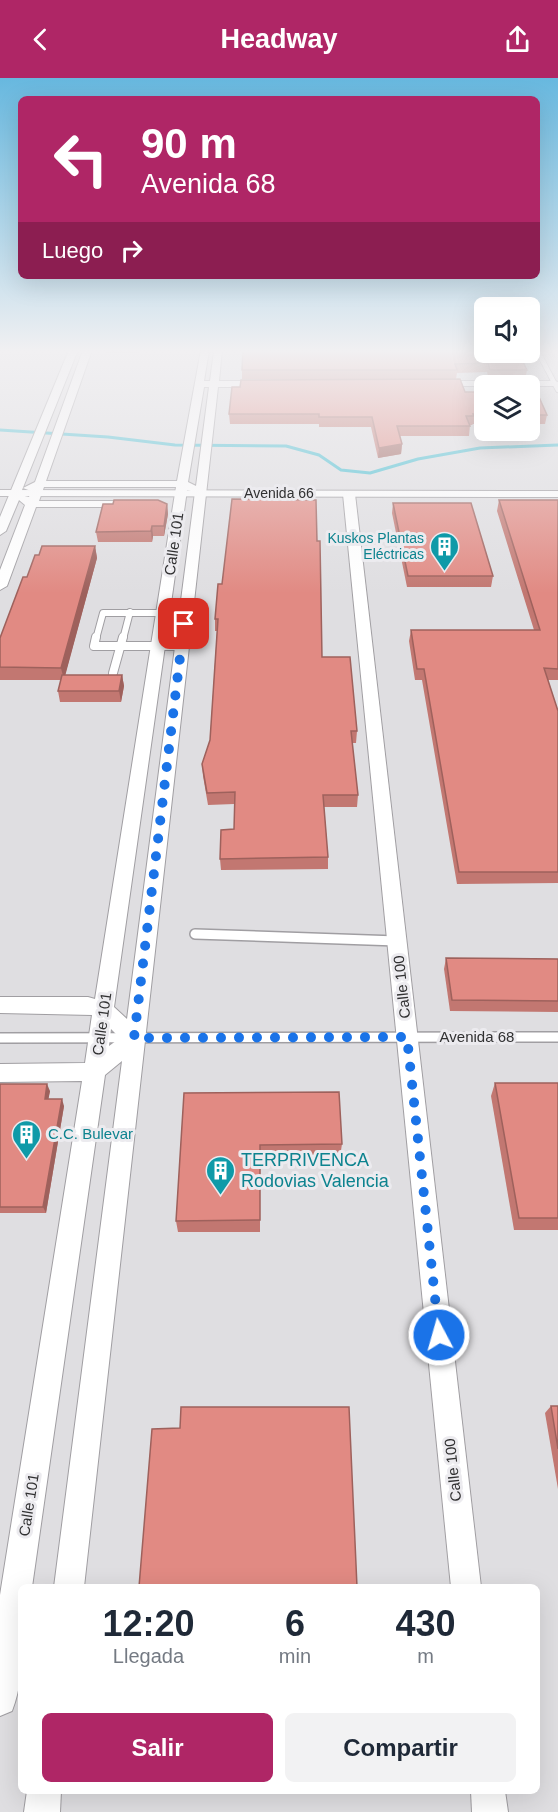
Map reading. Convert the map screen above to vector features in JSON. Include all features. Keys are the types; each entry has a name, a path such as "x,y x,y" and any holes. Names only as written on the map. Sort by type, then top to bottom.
{"street":[{"path":"0,531 42,431"},
{"path":"0,585 60,431"},
{"name":"Calle 101","path":"197,431 197,446"},
{"name":"Calle 101","path":"20,1584 163,613 201,431"},
{"path":"16,493 186,494"},
{"path":"16,493 186,494"},
{"name":"Calle 101","path":"69,1584 181,646 186,494"},
{"name":"Calle 100","path":"349,494 466,1584"},
{"path":"0,1005 88,1005 104,1010 134,1038 95,1070 77,1073 0,1072"},
{"name":"Calle 101","path":"0,1699 18,1597"},
{"path":"42,1812 44,1794"},
{"path":"488,1794 490,1812"}],"lane":[{"path":"0,493 16,493"},
{"name":"Avenida 66","path":"186,494 558,494"},
{"path":"113,673 130,612"},
{"path":"163,613 103,613 94,646 181,646"},
{"path":"195,934 397,941"},
{"name":"Avenida 68","path":"0,1038 558,1038"}],"building":[{"path":"375,431 398,431 402,444 379,448"},
{"path":"232,499 316,500 317,541 320,541 322,657 350,657 357,731 351,731 358,795 323,795 328,857 220,859 221,830 234,829 235,792 207,793 202,764 210,740 218,584 222,584"},
{"path":"114,500 158,500 167,504 164,526 152,526 151,531 96,532 103,504 113,504"},
{"path":"499,500 558,500 558,669 544,668 558,711 558,872 459,872 424,669 417,669 411,630 540,630"},
{"path":"393,503 471,503 493,576 408,576"},
{"path":"42,546 95,546 61,668 0,667 0,638 23,577 27,577 35,555 39,555"},
{"path":"62,675 122,675 119,691 58,691"},
{"path":"446,958 558,959 558,1001 452,1000"},
{"path":"495,1083 558,1083 558,1218 519,1218"},
{"name":"C.C. Bulevar","path":"0,1084 47,1084 45,1099 62,1099 43,1207 0,1207"},
{"name":"TERPRIVENCA Rodovias Valencia","path":"339,1092 342,1144 260,1145 260,1220 176,1221 184,1093"},
{"path":"551,1406 558,1406 558,1449"},
{"path":"181,1407 349,1407 357,1584 139,1584 152,1429 180,1428"}],"waterway":[{"path":"14,431 108,437 175,445 286,446 319,455 341,470 370,473 418,459 480,448 558,445"}],"place":[{"name":"Kuskos Plantas Eléctricas","path":"445,572"},
{"name":"C.C. Bulevar","path":"27,1160"},
{"name":"TERPRIVENCA Rodovias Valencia","path":"220,1196"}],"route":[{"path":"184,624 134,1038 407,1037 439,1335"}]}
